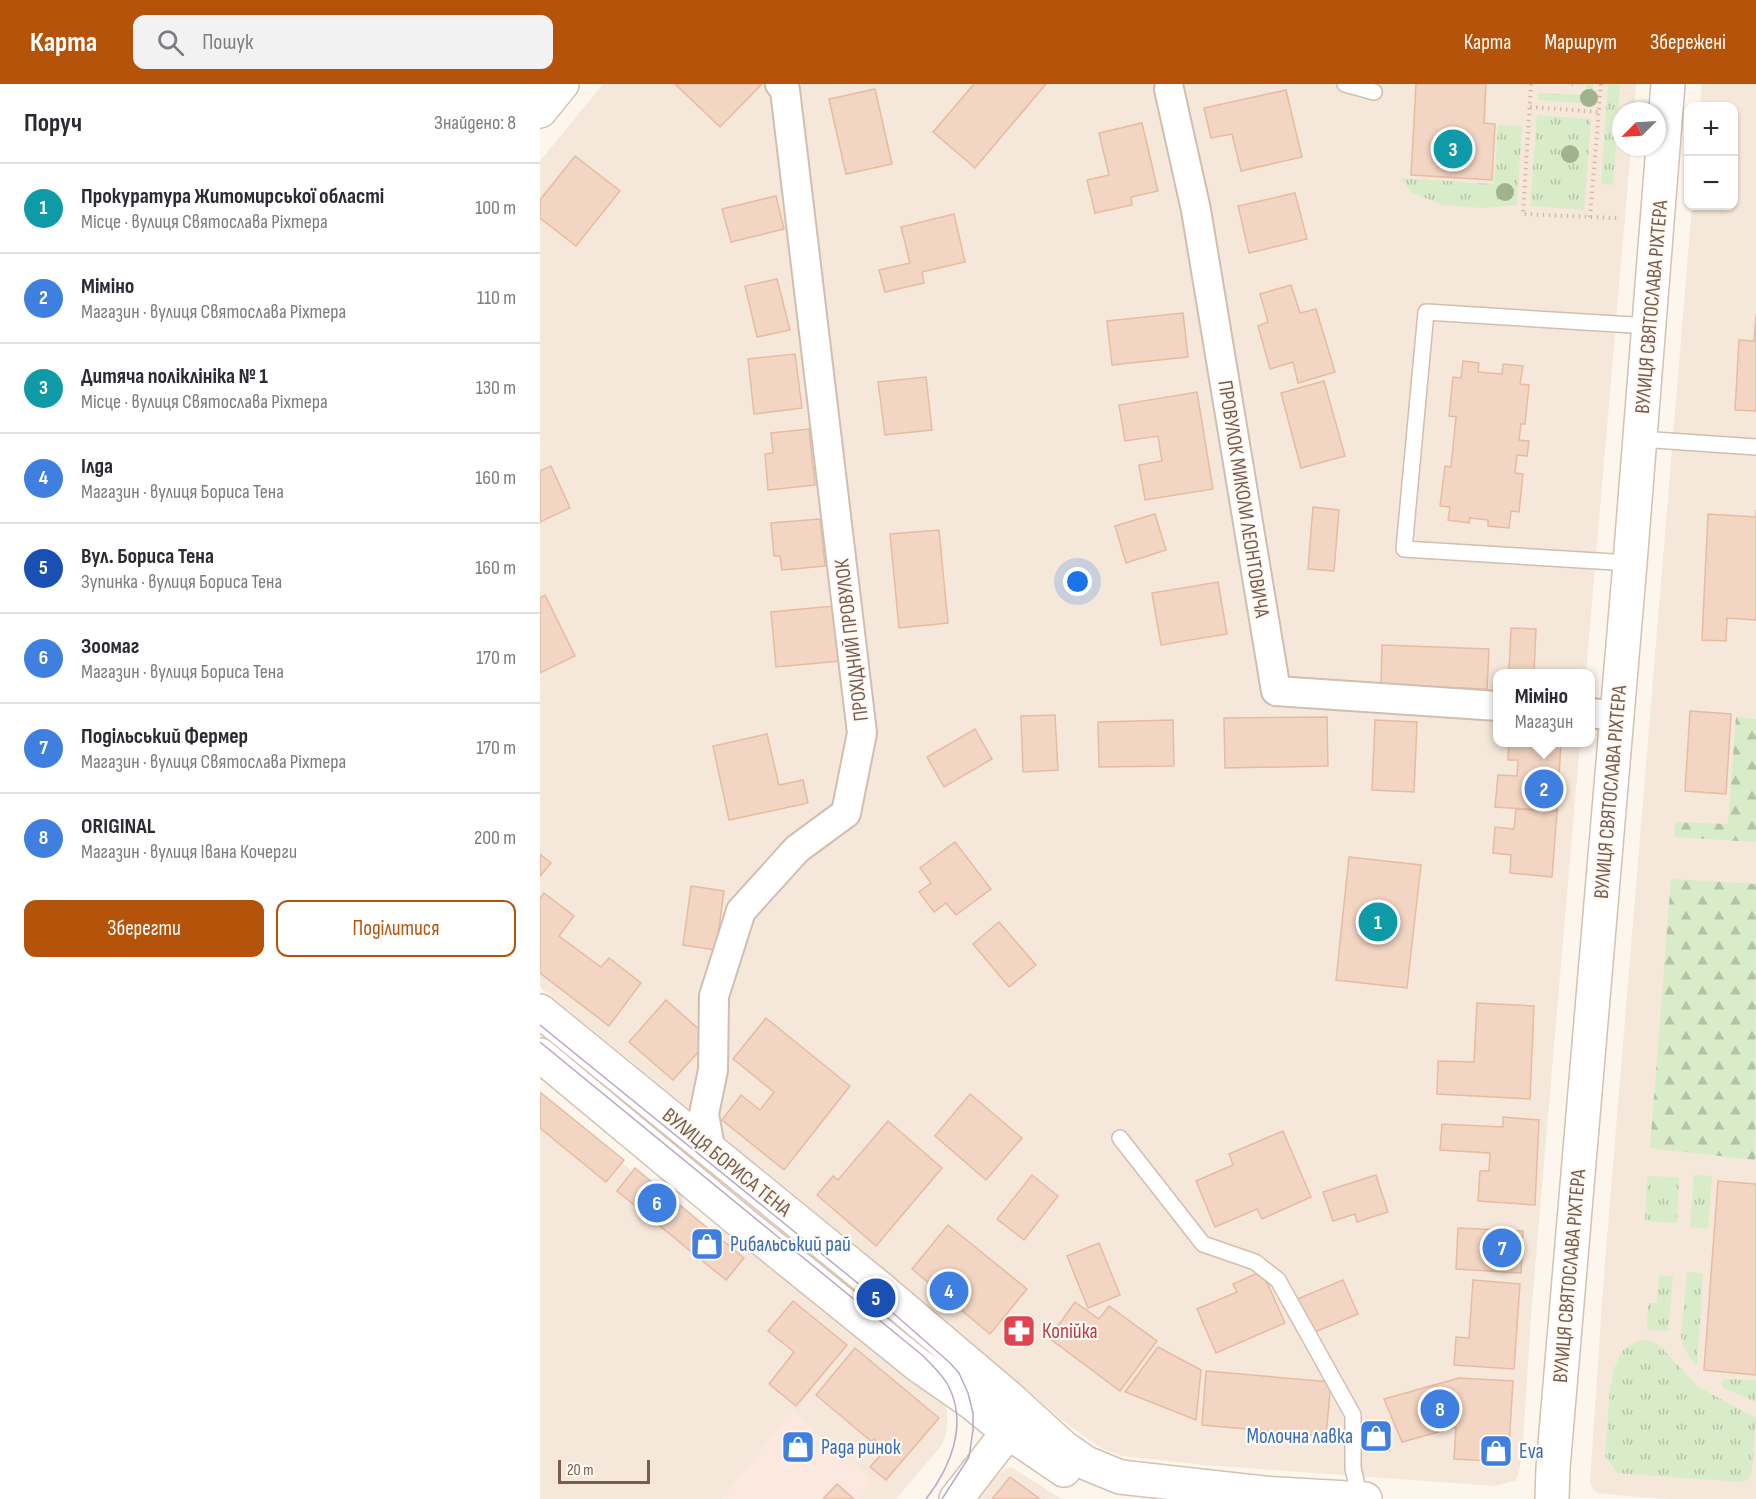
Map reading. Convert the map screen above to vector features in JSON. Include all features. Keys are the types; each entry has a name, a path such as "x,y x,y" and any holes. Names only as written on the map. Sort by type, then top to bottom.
{"street":[{"path":"540,111 562,84"},
{"name":"ПРОХІДНИЙ ПРОВУЛОК","path":"710,1148 704,1114 713,1070 714,996 741,910 796,849 846,813 862,733 785,90 780,84"},
{"name":"ВУЛИЦЯ СВЯТОСЛАВА РІХТЕРА","path":"1551,1499 1604,715 1630,563 1668,84"},
{"name":"ПРОВУЛОК МИКОЛИ ЛЕОНТОВИЧА","path":"1169,89 1196,210 1276,691 1493,706"},
{"name":"ВУЛИЦЯ БОРИСА ТЕНА","path":"544,1036 710,1148 882,1290 1015,1420"},
{"name":"ВУЛИЦЯ БОРИСА ТЕНА","path":"544,1036 736,1218 918,1365 971,1402 1015,1420"},
{"path":"1015,1420 1086,1462 1120,1477 1263,1496 1365,1499"},
{"path":"956,1499 1015,1420"},
{"path":"1015,1420 1076,1478 1105,1490 1157,1499"}],"lane":[{"path":"1345,84 1374,92"},
{"path":"1630,563 1404,549 1426,312 1649,326"},
{"path":"1640,439 1756,447"},
{"path":"1120,1138 1203,1244 1255,1262 1278,1280 1353,1415 1353,1468 1360,1499"}],"path":[{"path":"1531,84 1523,214 1617,218"},
{"path":"1590,217 1601,84"},
{"path":"1530,107 1599,112"}],"shaded area":[{"path":"603,84 1636,84 1635,102 1612,102 1612,156 1630,156 1586,669 1493,669 1493,747 1580,747 1531,1316 1522,1457 1515,1481 1494,1486 1204,1465 1122,1456 1101,1448 1063,1421 956,1329 540,987 540,161"},
{"path":"1702,84 1756,84 1756,1499 1668,1499 1625,1496 1598,1493 1593,1490 1590,1482 1604,1274 1692,210 1738,210 1738,102 1700,102"},
{"path":"540,1095 711,1236 727,1228 945,1406 947,1410 946,1435 941,1446 896,1499 540,1499"},
{"name":"Рада ринок","path":"792,1411 873,1482 858,1499 722,1499"},
{"path":"1008,1468 1013,1468 1062,1499 976,1499 995,1476"}],"green space":[{"path":"1586,84 1593,84 1592,104 1538,100 1539,93 1585,95"},
{"path":"1608,84 1620,84 1619,102 1612,102 1612,156 1615,156 1613,185 1601,184"},
{"path":"1537,115 1591,119 1584,210 1530,206"},
{"path":"1498,125 1522,126 1517,205 1482,208 1443,205 1412,193 1400,178 1494,184"},
{"path":"1736,717 1756,719 1756,842 1674,837 1675,822 1728,824"},
{"path":"1671,879 1756,884 1755,1160 1650,1148"},
{"path":"1694,1175 1712,1176 1708,1229 1690,1227"},
{"path":"1647,1176 1679,1177 1677,1223 1645,1221"},
{"path":"1687,1272 1703,1273 1697,1366 1686,1352 1681,1336"},
{"path":"1659,1275 1673,1276 1668,1331 1647,1330 1648,1303 1657,1303"},
{"path":"1646,1340 1660,1346 1697,1386 1756,1418 1752,1470 1747,1479 1741,1482 1617,1473 1605,1456 1610,1388 1614,1369 1625,1348"},
{"path":"1724,1379 1756,1380 1756,1402 1723,1388 1721,1383"}],"building":[{"path":"675,84 762,84 720,127"},
{"path":"974,84 1046,84 975,168 933,132"},
{"path":"1416,84 1486,84 1484,123 1495,124 1492,180 1411,175"},
{"path":"875,89 892,164 846,174 829,99"},
{"path":"1286,90 1302,157 1241,171 1232,134 1211,138 1204,108"},
{"path":"1142,123 1158,191 1131,197 1132,205 1095,213 1087,180 1109,175 1099,133"},
{"path":"575,156 620,191 576,246 540,218 540,200"},
{"path":"1295,193 1307,239 1249,253 1238,206"},
{"path":"776,196 784,229 731,242 722,209"},
{"path":"954,214 965,262 922,272 924,283 885,292 879,270 910,263 901,227"},
{"path":"777,279 790,330 757,337 745,286"},
{"path":"1291,285 1300,313 1316,309 1335,372 1298,383 1293,362 1270,369 1258,326 1268,322 1260,294"},
{"path":"1183,313 1188,357 1112,365 1107,321"},
{"path":"1756,315 1756,411 1735,410 1739,340 1754,341"},
{"path":"795,354 802,408 754,414 748,359"},
{"path":"1463,361 1479,363 1478,372 1502,374 1503,364 1523,366 1520,384 1529,385 1525,424 1521,424 1519,440 1529,441 1527,456 1517,455 1515,473 1523,474 1519,512 1511,511 1509,528 1488,526 1488,520 1470,518 1469,523 1448,520 1450,507 1440,506 1445,466 1451,467 1456,417 1449,416 1453,377 1461,378"},
{"path":"926,377 932,430 885,435 878,382"},
{"path":"1324,381 1345,456 1301,468 1281,393"},
{"path":"1197,392 1213,489 1145,500 1139,465 1162,461 1158,436 1125,441 1119,405"},
{"path":"809,429 815,485 768,490 765,454 773,453 771,433"},
{"path":"551,466 570,508 540,522 540,471"},
{"path":"1313,507 1339,510 1334,571 1308,569"},
{"path":"1155,514 1166,550 1126,563 1115,526"},
{"path":"1708,514 1756,517 1756,620 1727,618 1726,641 1702,640"},
{"path":"820,519 825,566 782,570 780,556 774,556 771,523"},
{"path":"939,530 948,623 899,628 890,534"},
{"path":"1218,582 1227,634 1161,645 1152,593"},
{"path":"545,595 575,656 540,673 540,598"},
{"path":"834,606 840,661 776,667 771,612"},
{"path":"1511,628 1536,629 1534,669 1509,669"},
{"path":"1382,645 1489,649 1487,689 1381,685"},
{"path":"1690,711 1731,714 1726,794 1685,791"},
{"path":"1055,715 1058,770 1023,772 1021,716"},
{"path":"1327,717 1328,766 1225,768 1224,718"},
{"path":"1173,720 1174,766 1099,767 1098,722"},
{"path":"1375,720 1417,722 1414,792 1372,790"},
{"path":"975,729 992,759 944,787 927,757"},
{"path":"767,734 779,785 803,780 808,803 729,820 713,746"},
{"path":"1509,747 1561,747 1557,811 1495,807 1498,775 1517,776 1518,760 1508,760"},
{"path":"1516,809 1557,811 1552,877 1510,873 1511,855 1493,853 1495,827 1514,829"},
{"path":"955,842 991,889 956,915 946,903 934,912 919,892 931,883 920,868"},
{"path":"540,854 551,863 540,876"},
{"path":"1349,857 1421,865 1407,988 1336,980"},
{"path":"691,886 724,891 716,950 683,945"},
{"path":"544,893 574,916 559,936 601,967 609,958 641,983 609,1026 540,973 540,899"},
{"path":"999,922 1036,965 1009,987 973,944"},
{"path":"666,1000 710,1039 673,1080 629,1042"},
{"path":"1477,1003 1534,1006 1530,1099 1437,1094 1438,1061 1474,1062"},
{"path":"766,1018 850,1086 784,1170 722,1120 741,1095 760,1110 774,1092 733,1059"},
{"path":"540,1092 624,1160 606,1182 540,1128"},
{"path":"970,1094 1022,1138 986,1180 935,1136"},
{"path":"1503,1117 1539,1120 1535,1205 1478,1201 1480,1171 1489,1171 1490,1153 1440,1150 1442,1124 1503,1127"},
{"path":"888,1121 942,1168 876,1246 817,1195 833,1176 838,1180"},
{"path":"1283,1131 1311,1197 1262,1219 1257,1209 1215,1227 1196,1181 1233,1165 1229,1154"},
{"path":"635,1168 744,1258 726,1280 617,1191"},
{"path":"1032,1175 1058,1196 1024,1240 997,1219"},
{"path":"1376,1175 1388,1212 1357,1222 1355,1214 1333,1221 1323,1192"},
{"path":"1718,1181 1756,1184 1756,1375 1704,1370"},
{"path":"948,1225 1027,1289 990,1334 912,1269"},
{"path":"1458,1228 1523,1231 1521,1273 1456,1269"},
{"path":"1099,1243 1120,1295 1088,1308 1067,1256"},
{"path":"1262,1271 1285,1323 1216,1353 1197,1309 1237,1292 1233,1284"},
{"path":"1343,1280 1358,1314 1310,1334 1295,1300"},
{"path":"1473,1280 1520,1284 1514,1369 1454,1365 1456,1337 1469,1338"},
{"path":"793,1301 847,1345 796,1406 769,1384 794,1352 768,1331"},
{"path":"1075,1302 1099,1319 1109,1306 1157,1341 1120,1391 1049,1338"},
{"name":"Копійка","path":"1019,1315 1035,1328 1020,1347 1004,1334"},
{"path":"1158,1347 1201,1370 1196,1420 1125,1392"},
{"path":"855,1348 939,1418 886,1480 870,1467 886,1449 874,1439 872,1442 816,1395"},
{"path":"1206,1371 1331,1382 1326,1436 1202,1425"},
{"path":"1459,1378 1513,1381 1508,1462 1454,1459 1456,1427 1402,1442 1384,1399"},
{"name":"Молочна лавка","path":"1362,1424 1390,1424 1390,1451 1362,1449"},
{"path":"1010,1477 1040,1499 992,1499"},
{"path":"837,1484 854,1499 823,1499"}],"tram line":[{"path":"540,1025 876,1298 959,1373 968,1393 973,1413 973,1430 969,1457 942,1499"},
{"path":"540,1042 922,1355 940,1374 949,1387 954,1402 957,1417 956,1431 949,1460 926,1499"}],"place":[{"name":"Дитяча поліклініка № 1","path":"1453,149"},
{"name":"Міміно","path":"1544,789"},
{"name":"Прокуратура Житомирської області","path":"1378,922"},
{"name":"Зоомаг","path":"657,1203"},
{"name":"Рибальський рай","path":"707,1244"},
{"name":"Подільський Фермер","path":"1502,1248"},
{"name":"Ілда","path":"949,1291"},
{"name":"Вул. Бориса Тена","path":"876,1298"},
{"name":"Копійка","path":"1019,1331"},
{"name":"ORIGINAL","path":"1440,1409"},
{"name":"Молочна лавка","path":"1376,1436"},
{"name":"Рада ринок","path":"798,1447"},
{"name":"Eva","path":"1496,1451"}]}
